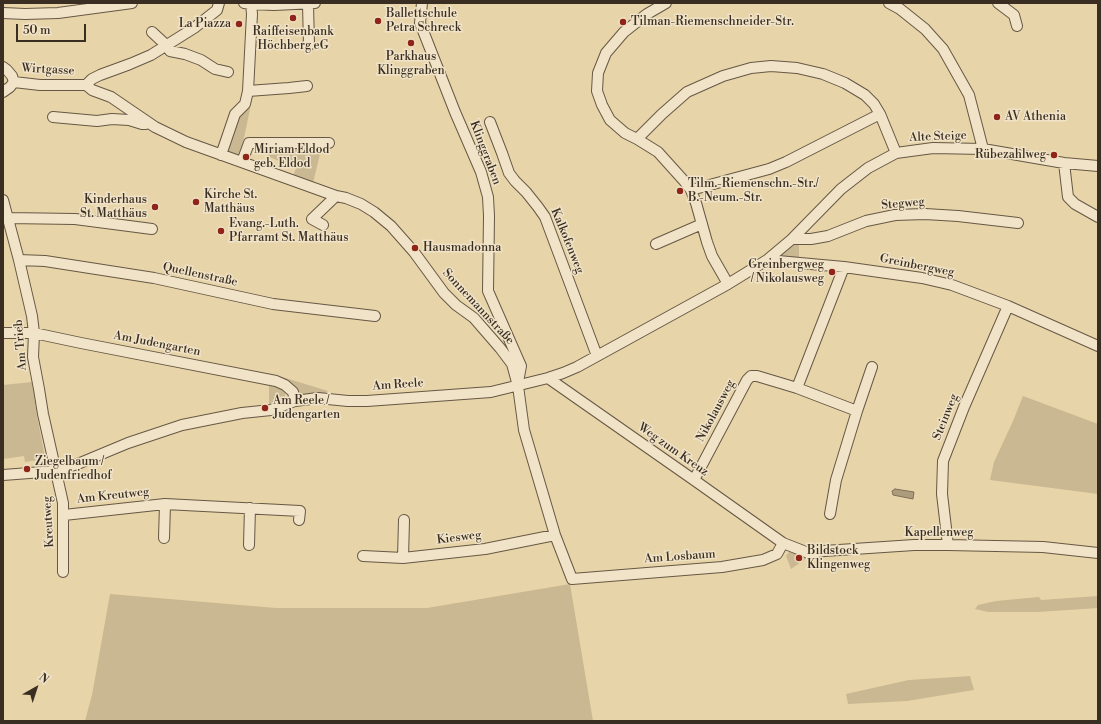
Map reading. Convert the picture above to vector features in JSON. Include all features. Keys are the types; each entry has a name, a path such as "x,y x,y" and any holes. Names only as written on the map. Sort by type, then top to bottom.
{"street":[{"path":"3,13 58,13 104,5 132,3"},
{"name":"Wirtgasse","path":"14,82 40,85 86,85 100,74 151,55 194,28 217,10 219,3"},
{"path":"221,155 235,114 245,104 248,91 252,14 247,4 274,5 312,3 309,45 307,45"},
{"name":"Klinggraben","path":"422,3 420,23 455,112 481,172 488,197 488,290 521,366 518,386"},
{"path":"666,3 647,14 624,32 606,53 598,73 597,91 610,120 625,132 658,152 691,190 712,256 728,284"},
{"path":"889,3 900,9 925,29 943,49 969,95 983,149"},
{"path":"998,3 1014,15 1017,26"},
{"path":"152,32 166,45 170,52 185,54 201,60 215,69 228,72"},
{"path":"638,139 662,114 687,92 723,76 751,68 772,66 797,68 823,74 845,83 865,95 874,104 880,114 896,153"},
{"path":"3,67 12,76 14,82 3,92"},
{"name":"Sonnemannstraße","path":"86,85 92,90 111,97 149,123 186,142 336,196 346,198 374,212 391,226 414,252 444,293 456,305 474,318 500,348 512,364 518,386"},
{"path":"248,91 307,86"},
{"path":"121,120 127,109"},
{"path":"691,190 769,169 793,159 880,114"},
{"name":"Sonnemannstraße","path":"53,117 97,121 112,119 129,120 142,124 149,123"},
{"name":"Kalkofenweg","path":"490,122 509,173 534,202 545,218 597,356"},
{"path":"242,162 249,144 329,143"},
{"name":"Alte Steige","path":"728,284 767,260 792,239 842,189 868,168 896,153 933,148 983,149 1064,163 1098,166"},
{"path":"1064,163 1068,197 1074,204 1098,217"},
{"path":"323,225 312,218 336,196"},
{"name":"Am Trieb","path":"3,200 32,316 34,333 33,357 43,414 56,471"},
{"name":"Stegweg","path":"792,239 811,239 828,236 866,221 895,215 925,214 958,216 1018,223"},
{"path":"8,218 75,219 152,229"},
{"path":"656,244 702,224"},
{"name":"Quellenstraße","path":"19,260 45,261 154,278 273,304 375,316"},
{"name":"Greinbergweg","path":"767,260 844,267 922,278 952,285 1008,306 1098,346"},
{"path":"797,388 844,267"},
{"name":"Am Reele","path":"3,475 56,471 80,463 128,443 182,425 242,413 270,410 295,401 318,398 367,401 491,392 518,386 548,378 577,367 728,284"},
{"name":"Steinweg","path":"948,545 942,494 943,461 964,407 1008,306"},
{"name":"Am Judengarten","path":"3,333 34,333 276,381 285,385 293,392 295,401"},
{"path":"830,514 836,480 872,366"},
{"name":"Nikolausweg","path":"694,480 747,380 751,376 757,376 797,388 857,411"},
{"name":"Weg zum Kreuz","path":"548,378 783,543"},
{"path":"518,386 524,430 555,535"},
{"name":"Kreutweg","path":"56,471 64,515 63,572"},
{"name":"Am Kreutweg","path":"64,515 165,504 300,511 299,520"},
{"name":"Am Kreutweg","path":"164,538 165,504"},
{"path":"249,545 250,508"},
{"path":"403,558 404,520"},
{"name":"Kiesweg","path":"363,556 403,558 484,549 555,535"},
{"name":"Am Losbaum","path":"555,535 572,579 722,567 763,560 777,554 783,543"},
{"name":"Kapellenweg","path":"783,543 811,554 824,551 914,545 1044,547 1098,553"}],"shaded area":[{"path":"252,74 250,109 240,157 225,151 234,117 243,92"},
{"path":"271,146 322,146 312,187 292,180 296,168 267,156"},
{"path":"797,242 799,246 799,259 779,256 790,243"},
{"path":"279,376 328,391 316,395 298,394"},
{"path":"32,382 45,457 43,459 25,462 24,456 3,459 3,385"},
{"path":"269,385 282,389 285,393 283,401 269,405"},
{"path":"1023,396 1098,424 1098,494 990,480 994,462"},
{"path":"895,489 914,492 913,499 893,495 892,491"},
{"path":"791,549 806,553 807,558 791,569 786,556"},
{"path":"570,584 593,721 85,721 92,695 110,594 276,608 427,608"},
{"path":"1098,596 1098,608 1038,612 988,612 975,609 978,605 996,601 1039,597 1041,600"},
{"path":"970,676 974,690 907,701 848,704 846,694 909,680"}],"place":[{"name":"Raiffeisenbank Höchberg eG","path":"293,18"},
{"name":"Ballettschule Petra Schreck","path":"378,21"},
{"name":"Tilman-Riemenschneider-Str.","path":"623,22"},
{"name":"La Piazza","path":"239,24"},
{"name":"Parkhaus Klinggraben","path":"411,43"},
{"name":"AV Athenia","path":"997,117"},
{"name":"Rübezahlweg","path":"1054,155"},
{"name":"Miriam Eldod geb. Eldod","path":"246,157"},
{"name":"Tilm.-Riemenschn.-Str./ B.-Neum.-Str.","path":"680,191"},
{"name":"Kirche St. Matthäus","path":"196,202"},
{"name":"Kinderhaus St. Matthäus","path":"155,207"},
{"name":"Evang.-Luth. Pfarramt St. Matthäus","path":"221,231"},
{"name":"Hausmadonna","path":"415,248"},
{"name":"Greinbergweg / Nikolausweg","path":"832,272"},
{"name":"Am Reele / Judengarten","path":"265,408"},
{"name":"Ziegelbaum / Judenfriedhof","path":"27,469"},
{"name":"Bildstock Klingenweg","path":"799,558"}]}
